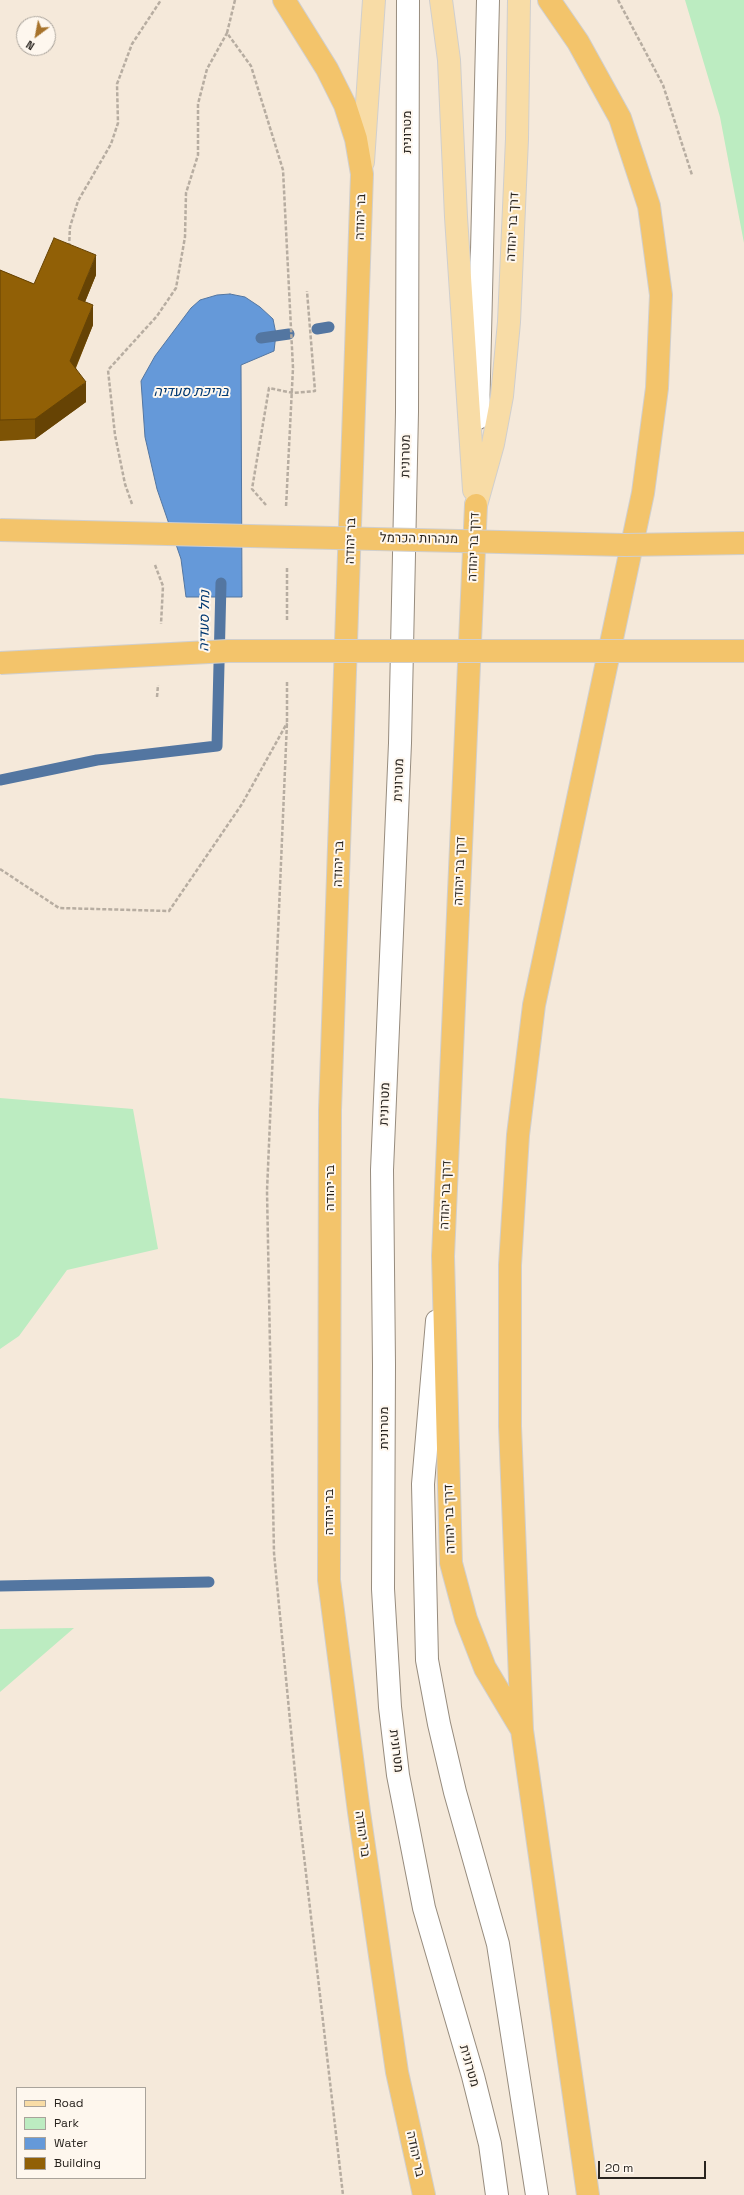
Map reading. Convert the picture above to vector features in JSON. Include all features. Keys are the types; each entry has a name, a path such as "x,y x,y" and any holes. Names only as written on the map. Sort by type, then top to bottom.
{"highway":[{"name":"בר יהודה","path":"284,0 327,69 345,105 356,138 362,174 330,1110 329,1580 359,1812 397,2072 424,2195"},
{"path":"549,0 578,42 620,118 649,206 661,295 657,388 643,493 534,1006 518,1135 510,1265 510,1426 522,1730 588,2195"},
{"name":"דרך בר יהודה","path":"476,505 443,1256 451,1563 466,1619 485,1668 522,1730"},
{"name":"מנהרות הכרמל","path":"0,530 625,545 744,543"},
{"path":"0,663 228,651 744,651"},
{"path":"397,2072 411,2195"}],"main road":[{"path":"362,174 374,0"},
{"path":"441,0 449,60 456,217 476,505"},
{"name":"דרך בר יהודה","path":"476,505 493,444 502,396 509,322 517,139 519,0"}],"lane":[{"name":"מטרונית","path":"408,0 407,404 400,735 382,1170 384,1365 383,1589 390,1707 398,1774 424,1908 473,2076 490,2144 497,2195"},
{"path":"476,505 488,0"},
{"path":"443,1256 423,1484 427,1660 455,1792 498,1944 536,2195"}],"path":[{"path":"69,249 70,227 78,201 111,144 118,123 117,84 132,44 161,0"},
{"path":"133,506 125,484 115,435 108,370 157,316 176,288 185,237 186,193 198,155 198,104 207,69 227,33 235,0"},
{"path":"618,0 663,85 692,175"},
{"path":"227,33 251,66 283,170 286,245 290,288 293,393 286,514"},
{"path":"266,506 252,489 269,388 293,393 315,391 308,291"},
{"path":"155,564 163,586 161,626"},
{"path":"287,565 287,617"},
{"path":"157,698 158,682"},
{"path":"0,869 59,908 169,911 242,804 287,722 267,1191 274,1553 298,1804 343,2195"}],"green space":[{"path":"685,0 744,0 744,243 720,117"},
{"path":"0,1098 133,1109 158,1249 67,1270 19,1336 0,1349"},
{"path":"74,1628 0,1692 0,1629"}],"water":[{"name":"בריכת סעדיה","path":"230,294 245,297 260,307 273,319 276,334 274,351 241,365 242,597 186,597 181,559 157,489 145,437 141,381 155,356 191,308 200,300 217,295"}],"building":[{"path":"54,238 96,255 78,299 93,305 70,361 86,382 35,419 0,420 0,270 34,284"}],"waterway":[{"name":"נחל סעדיה","path":"317,329 329,327"},
{"name":"נחל סעדיה","path":"261,338 289,334"},
{"name":"נחל סעדיה","path":"0,780 97,760 217,746 221,583"},
{"path":"0,1586 209,1582"}]}
